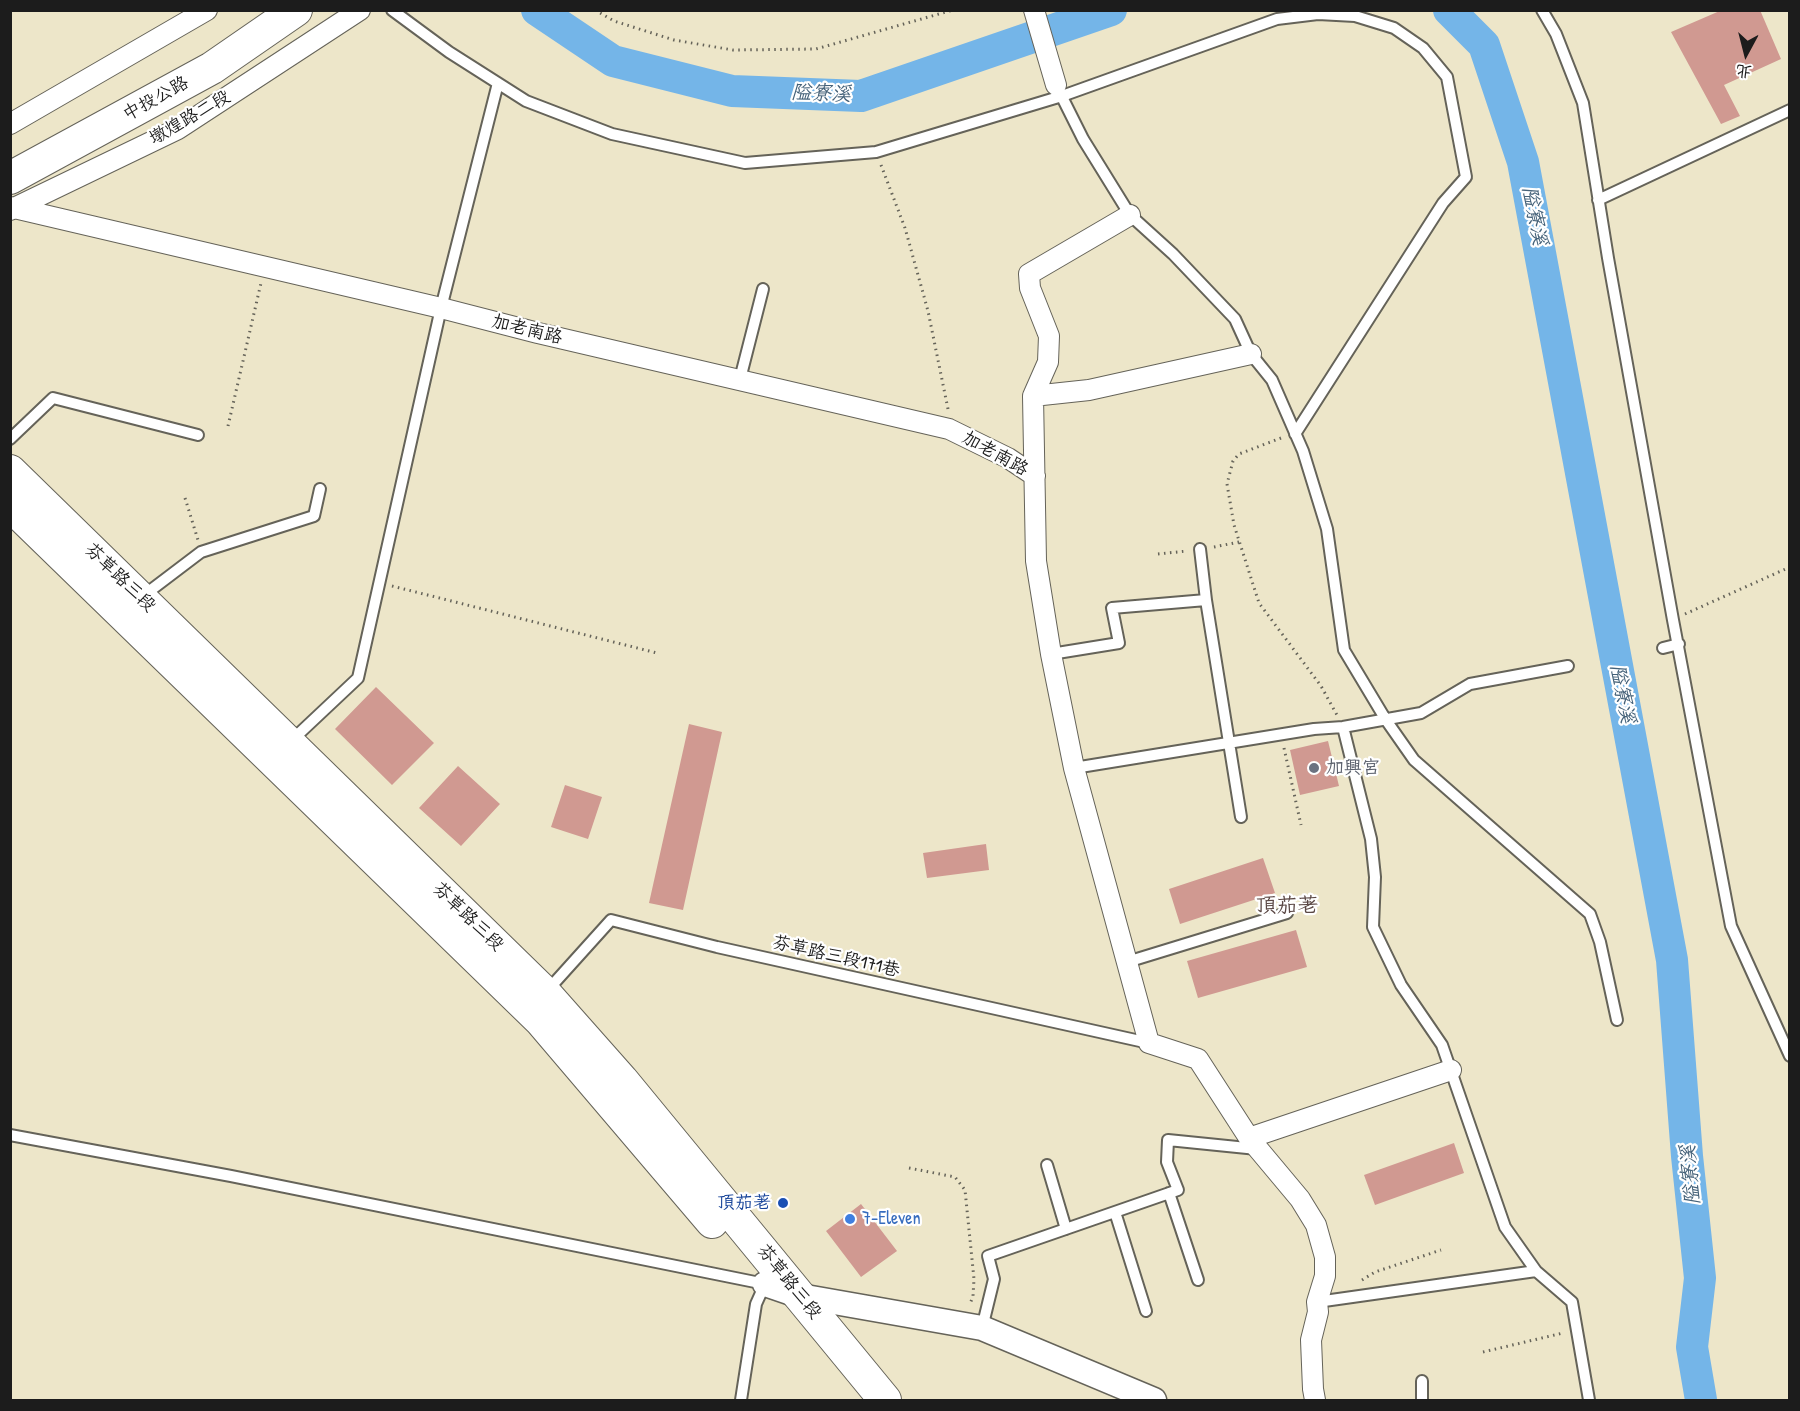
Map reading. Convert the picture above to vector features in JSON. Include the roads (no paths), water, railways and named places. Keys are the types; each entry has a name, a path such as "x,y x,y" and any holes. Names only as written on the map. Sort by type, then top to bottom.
{"main road":[{"name":"中投公路","path":"10,155 202,51 260,10"},
{"name":"中投公路","path":"12,201 296,10"},
{"name":"芬草路三段","path":"10,471 546,993 622,1080 885,1401"},
{"name":"芬草路三段","path":"10,505 540,1020 765,1284 857,1401"}],"street":[{"path":"10,124 207,10"},
{"name":"墩煌路二段","path":"12,201 178,129 360,10"},
{"path":"1034,10 1059,90"},
{"name":"加老南路","path":"12,201 265,267 949,429 1008,458 1035,476"},
{"path":"1130,215 1029,274 1030,288 1049,336 1048,362 1033,396 1036,561 1051,654 1074,768 1149,1043 1198,1059 1255,1144 1300,1199 1316,1225 1325,1257 1325,1276 1317,1302 1318,1311 1311,1340 1315,1401"},
{"path":"1033,396 1089,390 1251,354"},
{"path":"1255,1144 1451,1070"},
{"path":"765,1284 800,1296 973,1325 1154,1401"}],"lane":[{"path":"392,10 449,52 526,101 612,134 745,164 876,152 1277,19 1318,14 1356,16 1394,28 1423,48 1447,76 1466,177 1443,203 1295,434"},
{"path":"1542,10 1556,34 1583,103 1672,620 1731,927 1790,1056"},
{"path":"290,743 358,678 441,308 498,83"},
{"path":"1059,90 1083,139 1130,215 1173,254 1235,319 1251,354 1272,380 1303,451 1327,529 1344,650 1386,720 1414,760 1590,914 1600,942 1617,1020"},
{"path":"1598,200 1790,110"},
{"path":"740,379 763,289"},
{"path":"10,439 53,398 198,435"},
{"path":"141,598 201,552 295,524 314,516 320,489"},
{"path":"1200,549 1241,817"},
{"path":"1051,654 1119,643 1112,608 1206,600"},
{"path":"1663,648 1678,644"},
{"path":"1074,768 1421,713 1470,684 1568,666"},
{"path":"1343,727 1371,839 1375,877 1373,927 1401,986 1442,1045 1505,1227 1536,1271 1572,1302 1589,1401"},
{"path":"1127,963 1287,913"},
{"name":"芬草路三段171巷","path":"546,993 611,920 1149,1043"},
{"path":"10,1135 231,1176 765,1284 756,1304 741,1401"},
{"path":"973,1325 993,1279 988,1256 1178,1190 1167,1162 1168,1140 1255,1144"},
{"path":"1047,1166 1066,1228"},
{"path":"1169,1193 1198,1280"},
{"path":"1115,1212 1146,1311"},
{"path":"1317,1302 1536,1271"},
{"path":"1422,1381 1422,1401"}],"waterway":[{"name":"隘寮溪","path":"537,10 613,61 732,91 861,96 1111,10"},
{"name":"隘寮溪","path":"1449,10 1484,45 1523,162 1672,960 1687,1156 1700,1278 1692,1347 1701,1400"}],"place":[{"name":"加興宮","path":"1314,768"},
{"name":"頂茄荖","path":"783,1203"},
{"name":"7-Eleven","path":"850,1219"}],"district":[{"name":"頂茄荖","path":"1287,906"}]}
